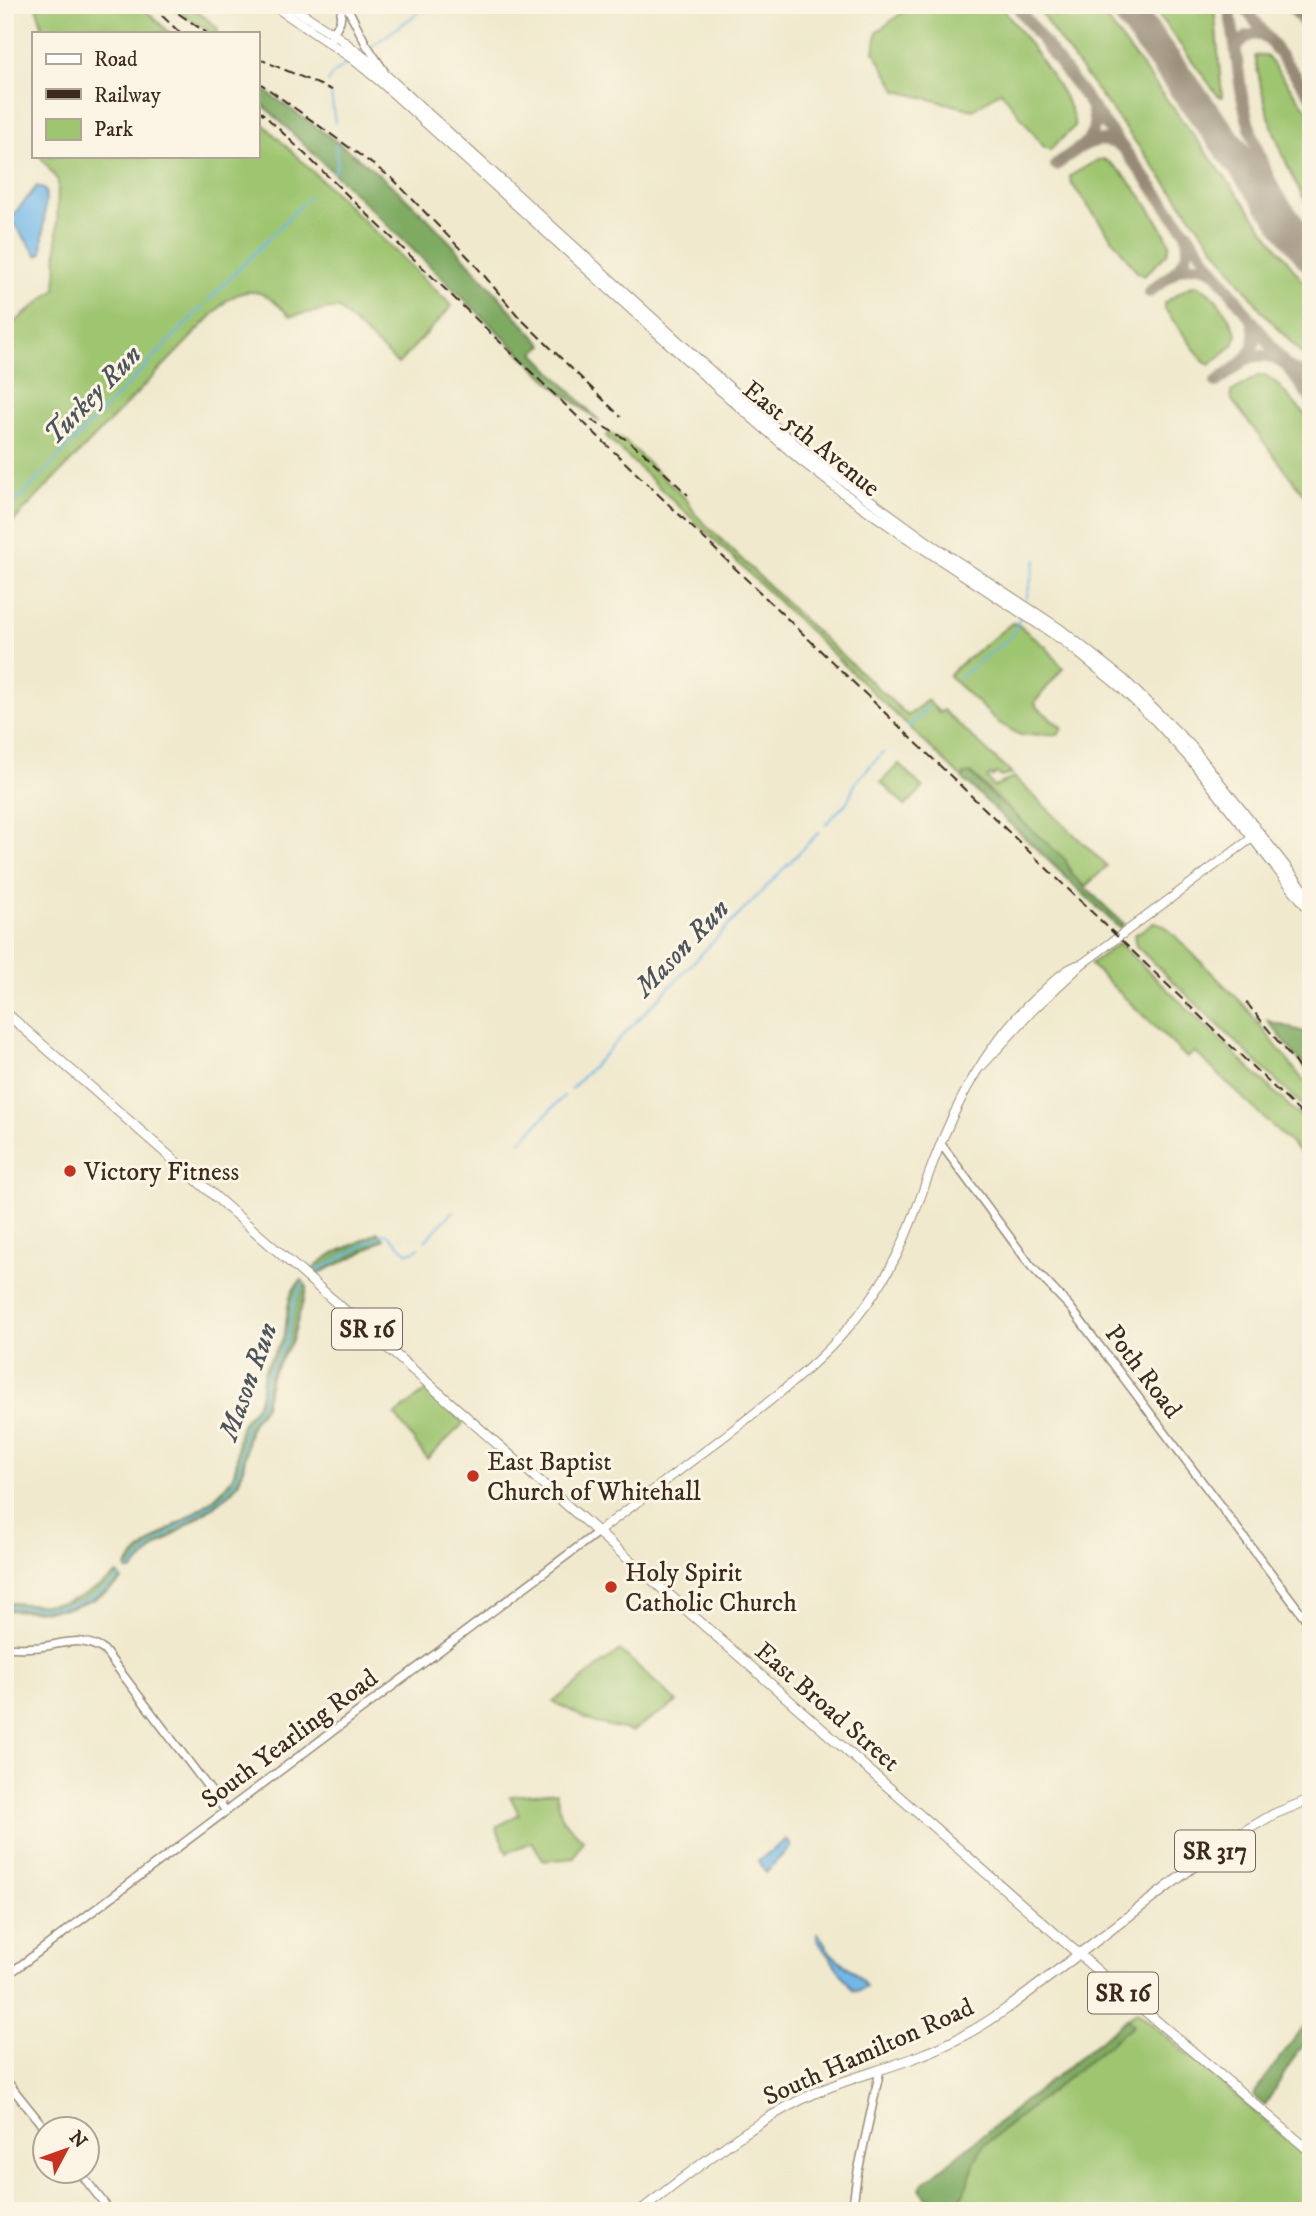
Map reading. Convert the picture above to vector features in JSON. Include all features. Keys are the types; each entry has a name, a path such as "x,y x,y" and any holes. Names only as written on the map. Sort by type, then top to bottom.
{"main road":[{"name":"East 5th Avenue","path":"273,5 331,38 802,461 846,495 1063,641 1105,674 1180,746 1311,898"},
{"name":"East 5th Avenue","path":"289,5 388,78 723,382 809,456 929,543 1072,637 1123,679 1191,746 1311,912"},
{"path":"598,1532 794,1383 840,1339 871,1299 894,1260 913,1220 941,1144 965,1093 990,1049 1021,1012 1058,978 1076,965 1082,964 1256,835"},
{"name":"East Broad Street","path":"5,1012 1080,1954 1311,2152"},
{"name":"SR 317","path":"1080,1954 1226,1842 1275,1814 1311,1799"},
{"name":"South Hamilton Road","path":"640,2211 741,2135 777,2112 826,2088 928,2053 977,2029 1080,1954"}],"street":[{"path":"331,38 344,5"},
{"path":"344,5 388,78"},
{"name":"Poth Road","path":"941,1144 1035,1272 1065,1300 1311,1626"},
{"name":"South Yearling Road","path":"5,1978 598,1532"},
{"path":"5,1647 42,1647 76,1640 104,1650 226,1811"},
{"path":"852,2211 880,2070"},
{"path":"5,2079 33,2114"},
{"path":"88,2184 110,2211"}],"green space":[{"path":"36,5 140,5 169,32 44,32"},
{"path":"168,5 191,5 218,29 217,32 210,32"},
{"path":"912,5 1000,5 1057,84 1073,117 1074,127 1050,150 1043,146 1001,91 973,110 897,91 874,51 877,32"},
{"path":"1037,5 1096,5 1311,292 1311,356 1301,353 1261,310 1051,29"},
{"path":"1151,5 1214,5 1222,97 1219,97"},
{"path":"1266,55 1311,115 1311,211 1283,155 1263,97 1255,56"},
{"path":"259,86 371,168 425,216 543,345 534,353 600,422 555,387 259,101"},
{"path":"259,120 452,306 398,364 338,308 290,316 261,294 245,292 236,295 226,301 6,529 5,330 56,289 58,181 41,158 259,158"},
{"path":"1103,159 1132,184 1170,244 1167,254 1144,276 1137,272 1071,183 1070,176"},
{"path":"1196,285 1215,299 1237,334 1233,345 1210,365 1204,362 1164,308 1164,303"},
{"path":"1265,375 1275,382 1311,421 1311,504 1232,400 1231,392 1258,376"},
{"path":"608,433 625,441 688,501 695,514 810,626 908,716 927,700 940,713 943,710 1012,774 1001,777 997,773 992,777 990,775 987,778 994,787 1014,777 1107,866 1085,887 1072,875 1068,865 972,774 964,774 963,779 606,436"},
{"path":"1012,623 1046,647 1063,668 1035,702 1036,706 1062,728 1059,734 1020,735 999,723 949,676"},
{"path":"899,764 923,788 905,806 881,782"},
{"path":"968,773 1065,859 1072,875 1124,924 1119,928 963,779"},
{"path":"1155,922 1164,925 1244,1005 1311,1090 1311,1114 1136,946 1134,935"},
{"path":"1119,943 1311,1127 1311,1163 1195,1052 1187,1058 1090,964"},
{"path":"1268,1021 1311,1034 1311,1075"},
{"path":"377,1232 384,1239 315,1275 312,1271 325,1258"},
{"path":"302,1280 307,1287 292,1341 271,1376 265,1406 249,1431 243,1470 238,1483 229,1495 155,1548 128,1571 126,1567 137,1554 211,1501 232,1477 241,1426 259,1400 266,1367 284,1335 292,1292"},
{"path":"427,1390 464,1423 427,1459 395,1415"},
{"path":"117,1574 122,1580 109,1591 82,1604 52,1610 5,1610 5,1602 38,1605 65,1602 89,1592"},
{"path":"620,1650 677,1702 632,1731 596,1723 553,1702"},
{"path":"556,1792 562,1819 583,1840 574,1858 544,1861 532,1842 507,1853 496,1827 519,1814 510,1796"},
{"path":"1137,2011 1311,2160 1311,2211 947,2211 961,2196 983,2146 1132,2025 1127,2019"},
{"path":"1127,2019 1133,2025 983,2146 961,2197 946,2209 934,2211 920,2189 922,2184"},
{"path":"1311,2021 1311,2035 1265,2105 1253,2095 1297,2035"}],"water":[{"path":"37,186 46,193 42,253 38,256 10,219"},
{"path":"787,1839 791,1846 766,1872 758,1861"},
{"path":"817,1934 830,1952 859,1976 866,1987 859,1991 853,1990 817,1940"}],"waterway":[{"name":"Turkey Run","path":"372,46 429,5"},
{"name":"Turkey Run","path":"328,82 332,75 349,62"},
{"name":"Turkey Run","path":"331,94 335,123"},
{"name":"Turkey Run","path":"333,173 337,166 336,145"},
{"name":"Turkey Run","path":"305,200 309,197"},
{"name":"Turkey Run","path":"208,301 302,204"},
{"name":"Turkey Run","path":"9,509 203,306"},
{"name":"Mason Run","path":"1026,599 1036,560"},
{"name":"Mason Run","path":"958,678 1008,639 1020,618"},
{"name":"Mason Run","path":"908,727 928,707"},
{"name":"Mason Run","path":"825,825 847,802 856,782 883,752"},
{"name":"Mason Run","path":"571,1089 819,832"},
{"name":"Mason Run","path":"520,1142 564,1096"},
{"name":"Mason Run","path":"425,1241 453,1211"},
{"name":"Mason Run","path":"315,1272 386,1233 408,1253 419,1247"},
{"name":"Mason Run","path":"128,1570 157,1542 224,1495 235,1481 240,1466 245,1427 262,1403 266,1378 287,1340 294,1301 303,1283"},
{"name":"Mason Run","path":"5,1606 73,1604 97,1595 120,1577"}],"taxiway":[{"path":"1016,5 1311,399"},
{"path":"1228,5 1242,96 1253,138 1278,197 1311,253"},
{"path":"1243,5 1311,96"},
{"path":"1291,5 1311,32"},
{"path":"1236,47 1246,37 1254,34 1267,39"},
{"path":"1083,146 1094,129 1092,109"},
{"path":"1056,165 1078,148 1094,141 1111,142 1120,146"},
{"path":"1149,292 1172,275 1184,261 1188,244 1186,234"},
{"path":"1177,270 1197,266 1215,272"},
{"path":"1216,382 1239,365 1251,351 1255,334 1253,324"},
{"path":"1245,360 1264,356 1311,375"}],"runway":[{"path":"1123,5 1311,256"}],"railway":[{"path":"151,5 179,32"},
{"path":"166,5 206,32"},
{"path":"259,59 332,90"},
{"path":"259,82 393,179 471,260 518,316 621,417"},
{"path":"259,110 1311,1123"},
{"path":"591,420 624,438 644,453 688,495"},
{"path":"1246,1002 1311,1086"}],"place":[{"name":"Victory Fitness","path":"70,1171"},
{"name":"East Baptist Church of Whitehall","path":"473,1476"},
{"name":"Holy Spirit Catholic Church","path":"611,1587"}]}
